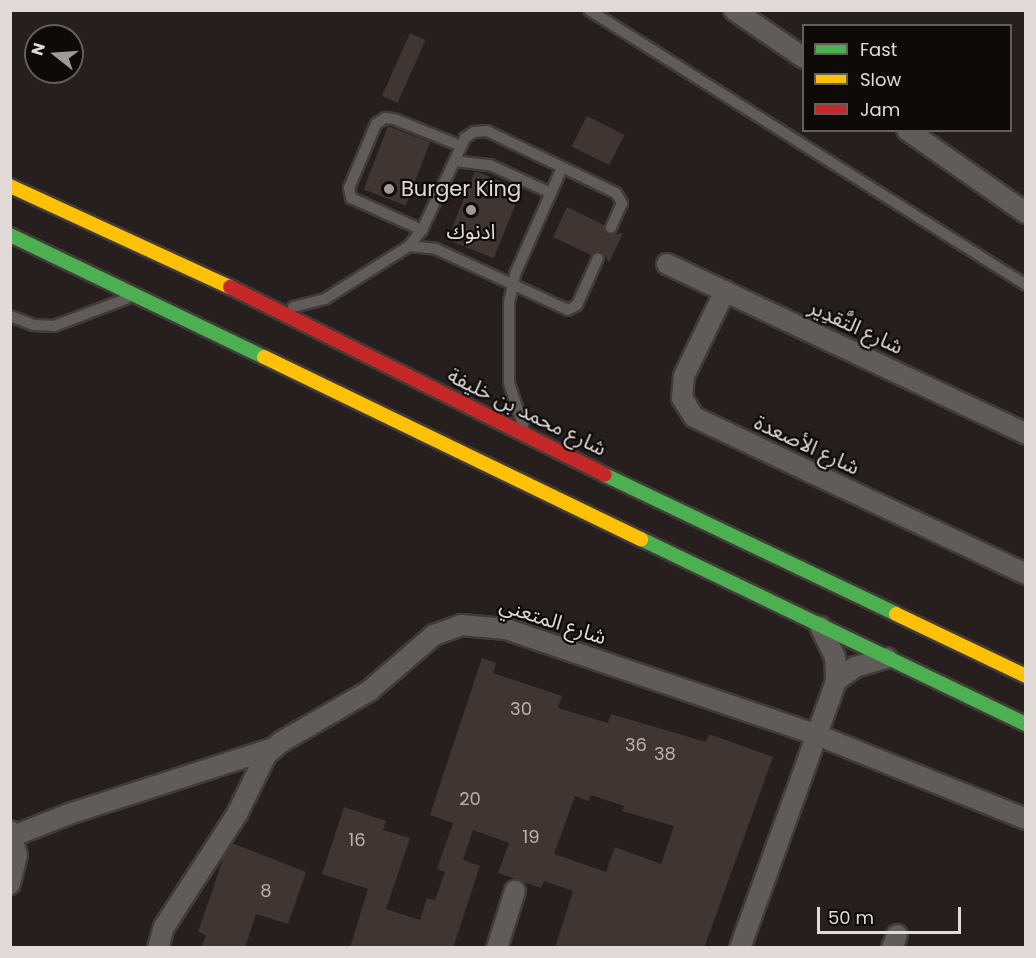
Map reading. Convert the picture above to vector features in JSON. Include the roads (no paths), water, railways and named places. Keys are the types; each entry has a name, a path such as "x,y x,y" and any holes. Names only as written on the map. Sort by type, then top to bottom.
{"highway":[{"name":"شارع محمد بن خليفة","path":"10,186 266,304 533,440 1026,676"},
{"path":"10,235 137,294 819,626 1026,724"}],"street":[{"path":"734,10 802,57"},
{"path":"910,132 1026,213"},
{"name":"شارع التَّقدِير","path":"667,264 1026,434"},
{"name":"شارع الأصعدة","path":"725,291 684,376 682,398 694,417 1026,574"},
{"name":"شارع المتعني","path":"12,834 273,748 345,707 434,635 477,624 506,629 817,735 1026,819"},
{"path":"740,948 836,681 832,646 819,626"},
{"path":"836,681 855,667 888,658"},
{"path":"998,662 1026,661"},
{"path":"158,948 164,927 237,814 273,748"},
{"path":"10,884 17,855 12,834"},
{"path":"497,948 515,891"}],"lane":[{"path":"589,10 1026,285"},
{"path":"422,230 351,198 349,188 376,124 385,118 394,119 462,146"},
{"path":"266,304 288,307 313,304 409,246 422,230 462,146 474,132 487,131 619,195 622,203 612,228"},
{"path":"455,161 490,165 551,193"},
{"path":"533,440 517,414 509,383 507,319 512,285 562,168"},
{"path":"409,246 436,249 564,309 573,309 598,258"},
{"path":"10,316 33,325 54,326 137,294"}],"place":[{"name":"Burger King","path":"389,189"},
{"name":"ادنوك","path":"471,210"}]}
